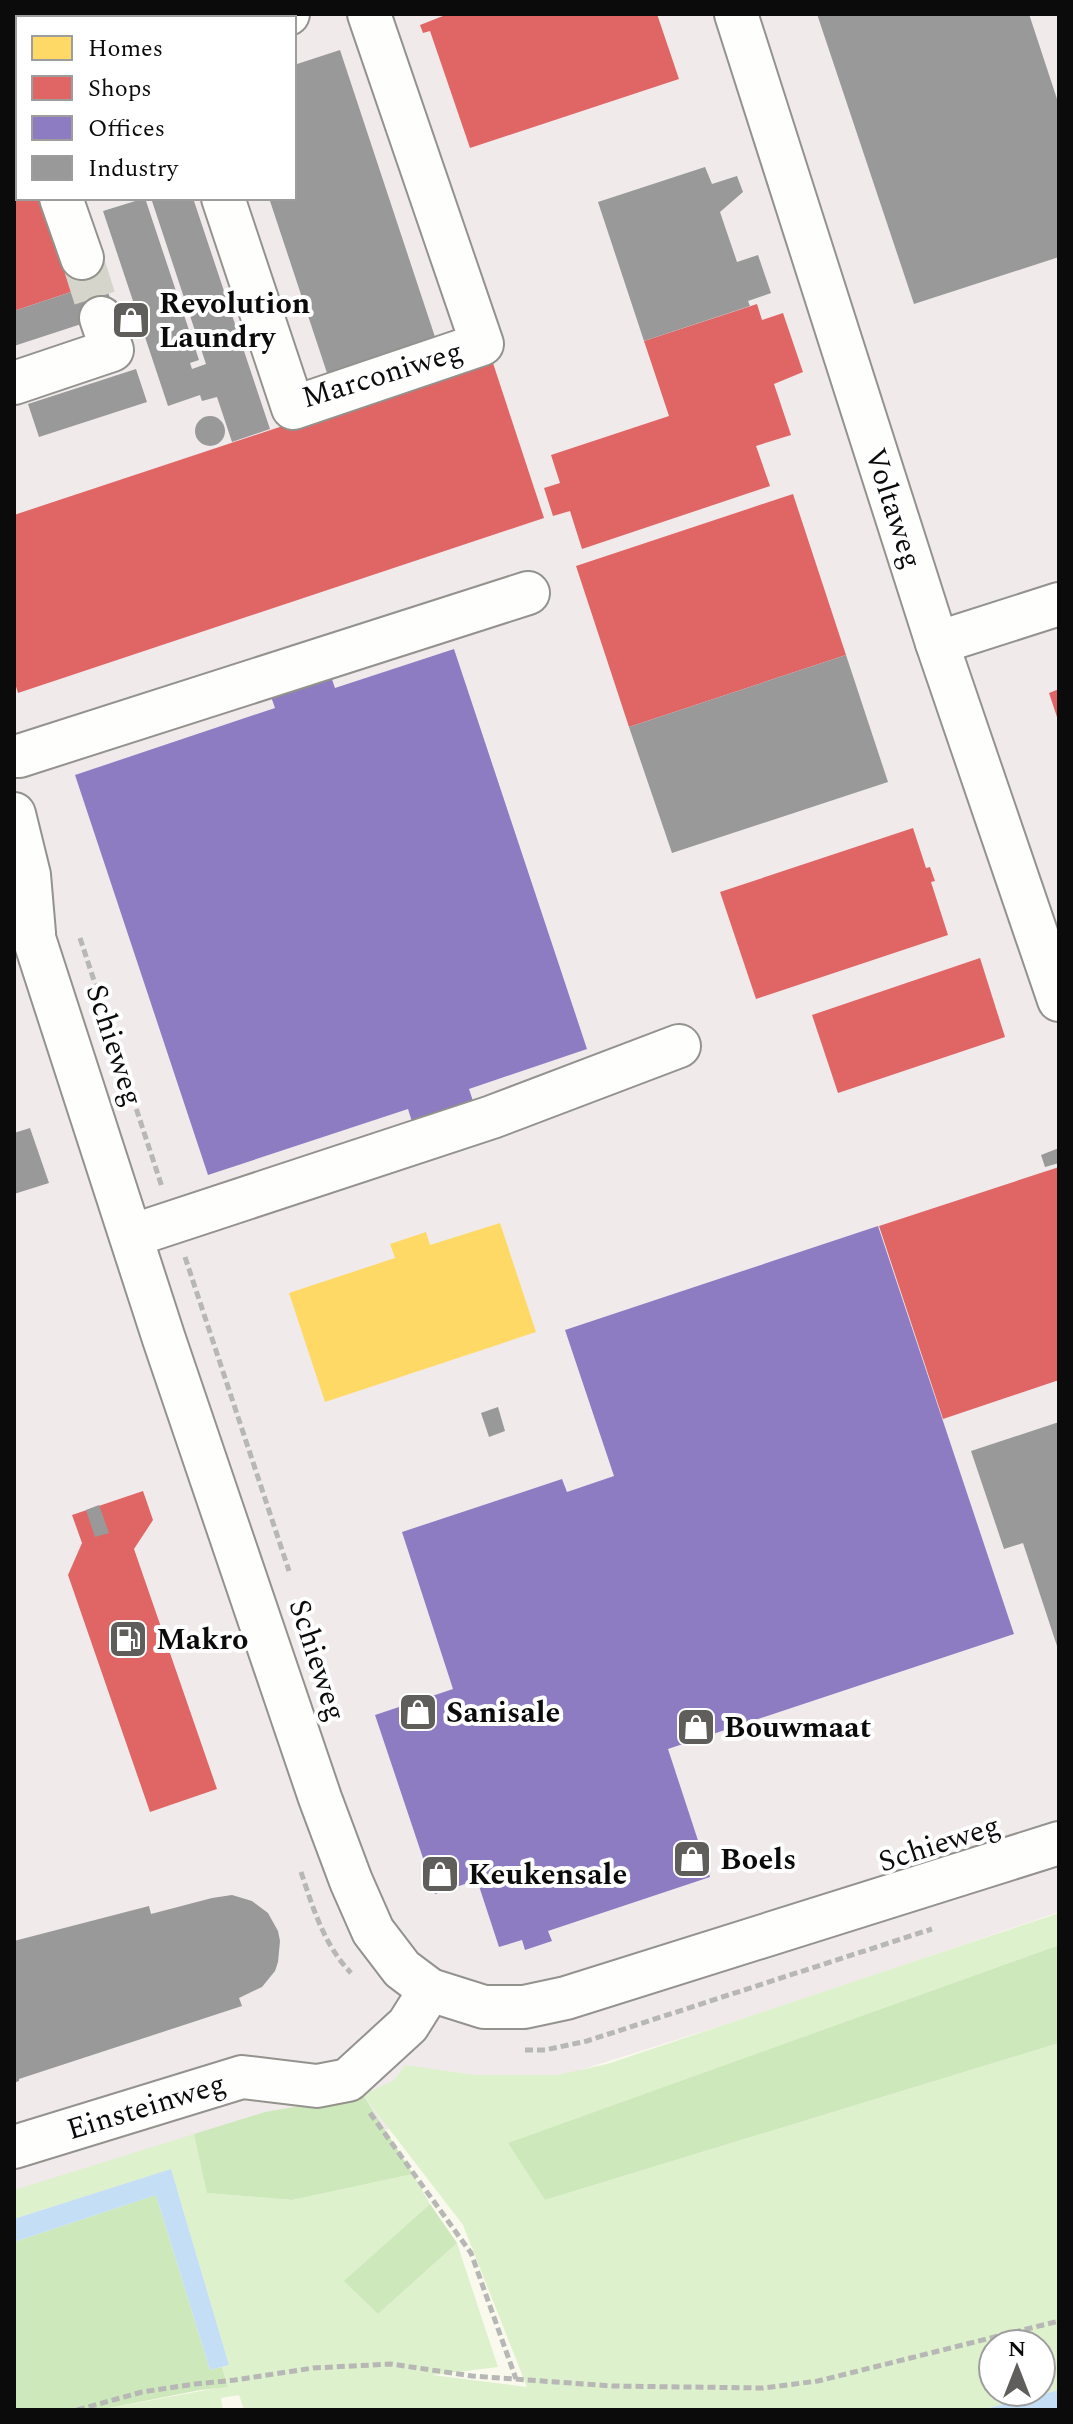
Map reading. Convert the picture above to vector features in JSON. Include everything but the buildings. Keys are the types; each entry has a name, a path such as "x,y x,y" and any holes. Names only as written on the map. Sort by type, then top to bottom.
{"street":[{"name":"Marconiweg","path":"224,200 293,408 482,344 369,14"},
{"name":"Voltaweg","path":"736,14 937,643 1052,959 1059,1000"},
{"path":"62,200 82,258"},
{"path":"14,383 112,350 101,318"},
{"path":"14,756 528,593"},
{"path":"937,643 1059,604"},
{"name":"Schieweg","path":"14,814 29,875 34,938"},
{"name":"Schieweg","path":"14,900 34,938 310,1769 373,1931 402,1969 430,1990 484,2007 524,2007 566,1998 1059,1843"},
{"path":"131,1236 492,1117 679,1046"},
{"path":"348,2080 408,2025 430,1990"},
{"name":"Einsteinweg","path":"14,2147 242,2077 317,2086 348,2080"}],"path":[{"name":"Schieweg","path":"80,938 291,1577"},
{"path":"300,1869 320,1926 351,1973"},
{"path":"515,2050 545,2050 587,2041 937,1927"},
{"path":"348,2080 389,2142 446,2215 471,2253 516,2379"},
{"path":"77,2410 142,2392 313,2368 391,2364 472,2376 612,2386 763,2388 818,2381 1059,2321"}],"shaded area":[{"path":"14,14 1059,14 1059,1912 797,2002 437,2115 14,2237"}],"green space":[{"path":"1059,1913 1059,1945 509,2143 545,2200 1059,2043 1059,2390 1057,2328 977,2328 977,2408 989,2408 981,2410 244,2410 239,2395 221,2398 223,2410 99,2410 228,2386 222,2367 229,2365 171,2169 14,2219 14,2190 194,2134 208,2193 292,2200 413,2174 430,2204 345,2281 378,2314 457,2243 498,2367 432,2375 527,2387 463,2225 363,2095 394,2080 405,2065 475,2075 557,2075 607,2064"},
{"path":"1059,1945 1059,2043 545,2200 508,2143"},
{"path":"363,2095 413,2174 292,2200 207,2193 194,2134 265,2112"},
{"path":"156,2195 210,2370 222,2367 228,2387 99,2410 14,2410 14,2242"},
{"path":"430,2204 457,2243 378,2314 344,2281"}],"water":[{"path":"171,2169 229,2365 210,2370 156,2195 14,2242 14,2219"},
{"path":"1057,2391 1059,2410 981,2410 1057,2408"}],"tunnel":[{"path":"82,258 101,318"}],"place":[{"name":"Revolution Laundry","path":"131,320"},
{"name":"Makro","path":"128,1639"},
{"name":"Sanisale","path":"418,1712"},
{"name":"Bouwmaat","path":"696,1727"},
{"name":"Boels","path":"692,1859"},
{"name":"Keukensale","path":"440,1874"}]}
